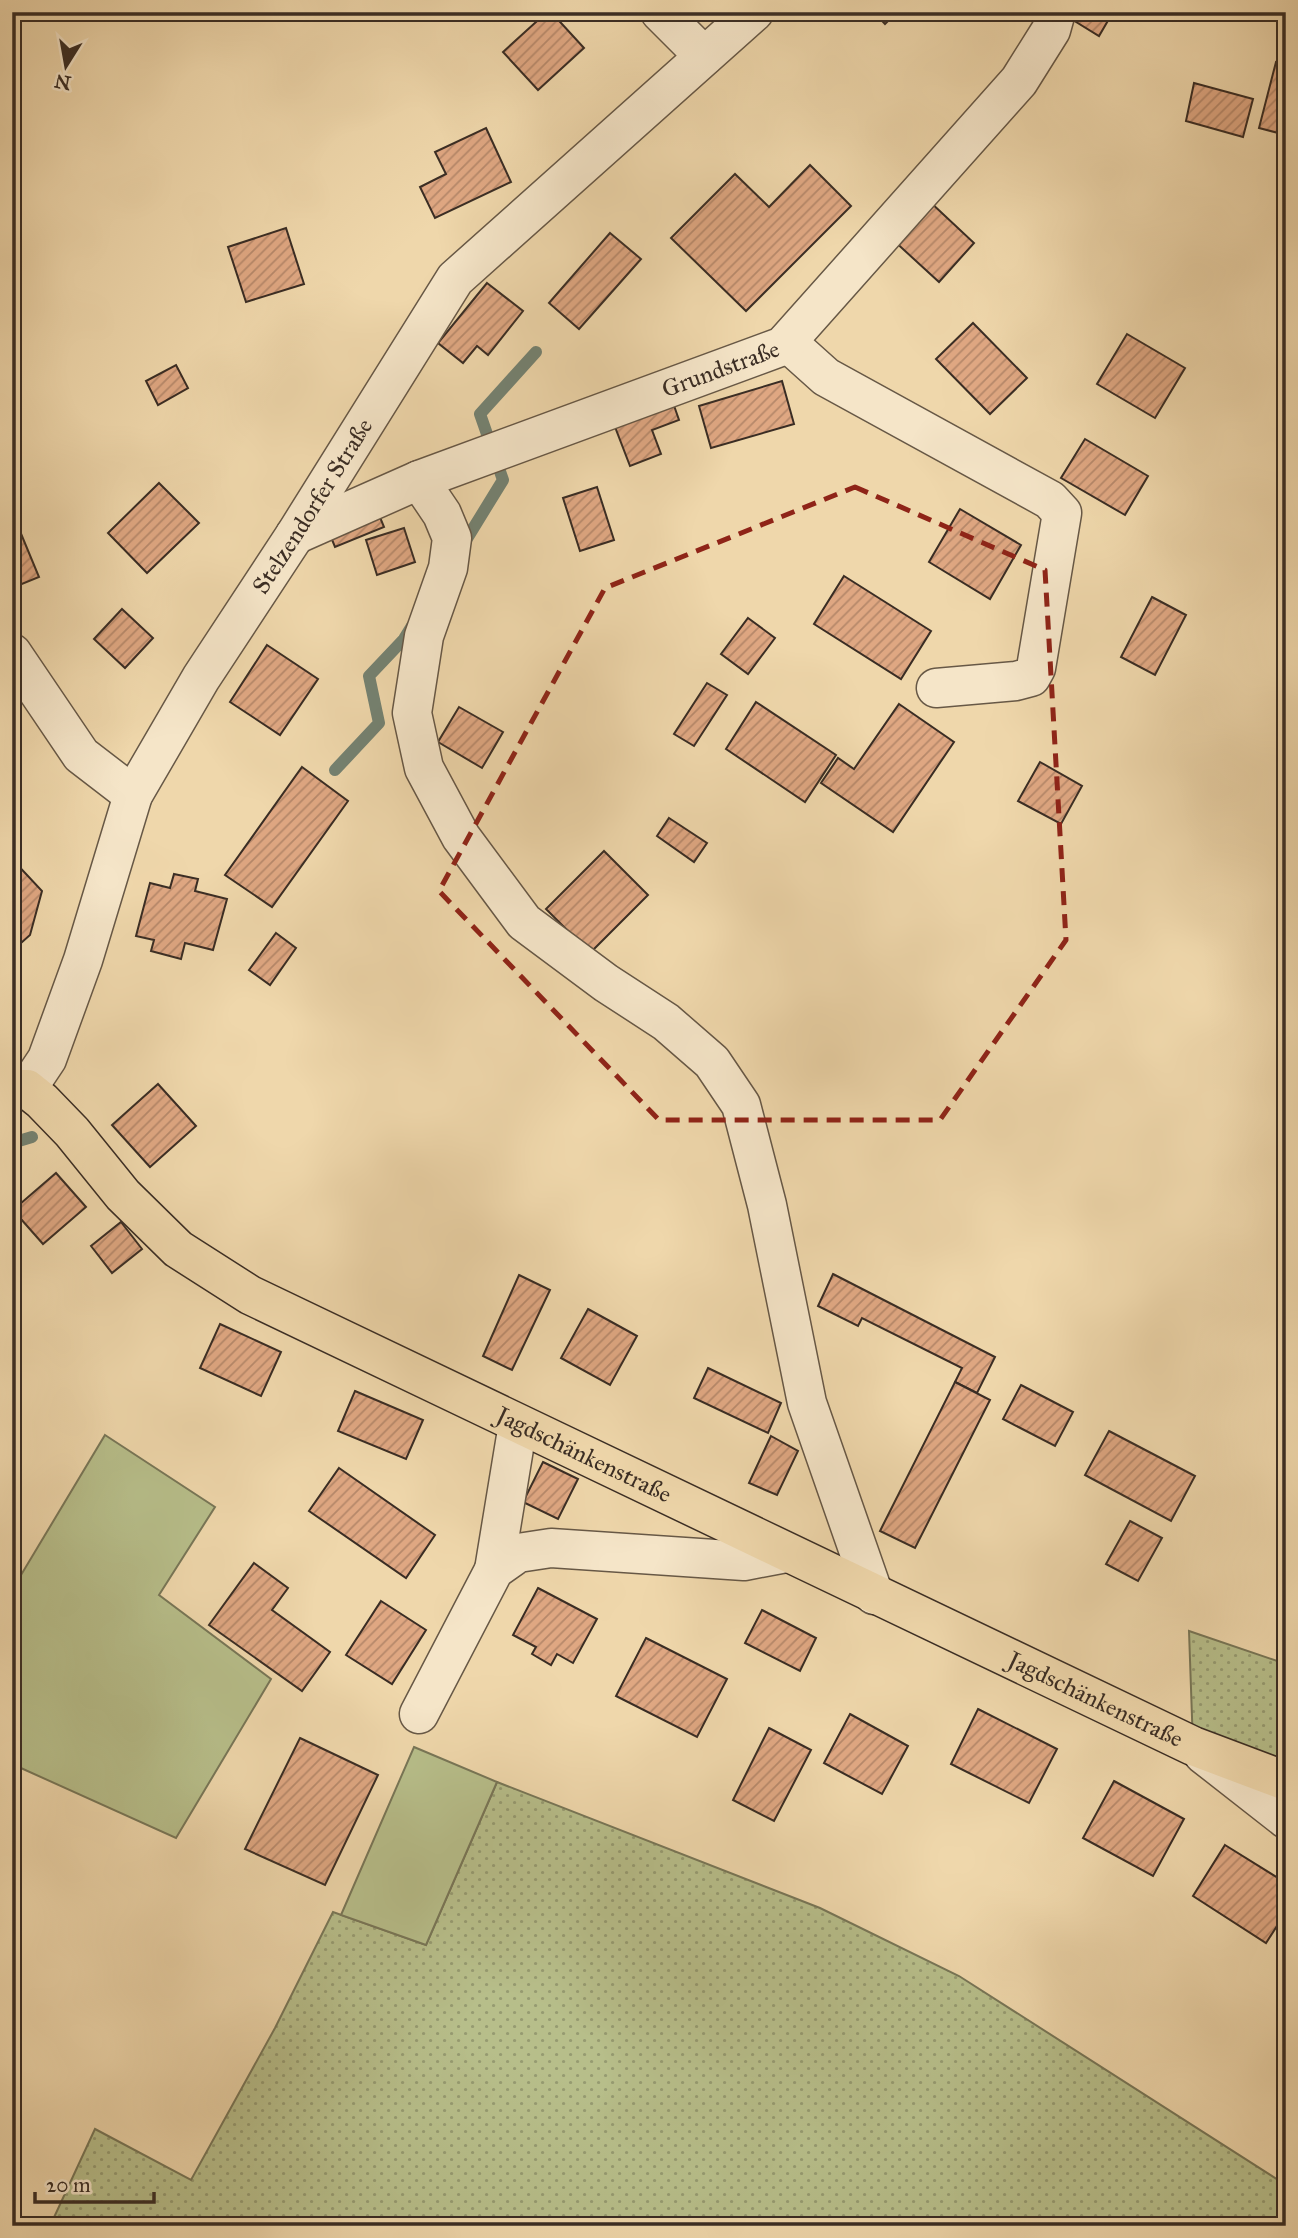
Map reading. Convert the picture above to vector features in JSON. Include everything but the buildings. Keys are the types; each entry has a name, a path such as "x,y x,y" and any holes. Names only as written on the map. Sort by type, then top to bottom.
{"main road":[{"name":"Jagdschänkenstraße","path":"20,1089 42,1101 72,1132 123,1195 178,1249 250,1295 1193,1746 1286,1781"}],"street":[{"path":"660,12 704,56"},
{"name":"Stelzendorfer Straße","path":"20,1089 47,1059 83,960 133,795 201,678 295,535 455,279 754,12"},
{"name":"Grundstraße","path":"295,535 419,480 783,346 1019,81 1051,30 1056,12"},
{"path":"787,342 826,377 1050,500 1062,513 1036,668 1031,677 1016,681 936,688"},
{"path":"419,480 442,514 453,538 448,568 424,636 412,713 424,768 461,838 524,922 606,983 666,1023 712,1062 741,1105 767,1205 807,1403 874,1595"},
{"path":"12,653 81,755 133,795"},
{"path":"419,1714 494,1570 518,1424"},
{"path":"494,1570 518,1553 551,1548 744,1561 786,1553"},
{"name":"Jagdschänkenstraße","path":"1193,1746 1286,1819"}],"highlighted area":[{"path":"855,487 1045,570 1066,940 940,1120 659,1120 439,891 605,588"}],"green space":[{"path":"105,1435 215,1507 159,1595 271,1679 176,1838 12,1764 12,1590"},
{"path":"1189,1631 1286,1664 1286,1819 1193,1746"},
{"path":"414,1747 497,1782 426,1945 341,1915"},
{"path":"497,1782 820,1908 959,1976 1286,2185 1286,2226 50,2226 95,2129 191,2180 275,2028 333,1912 426,1945"}],"waterway":[{"path":"463,545 503,480 480,414 536,352"},
{"path":"335,770 379,723 369,676 404,639 412,626"},
{"path":"12,1143 32,1137"}]}
